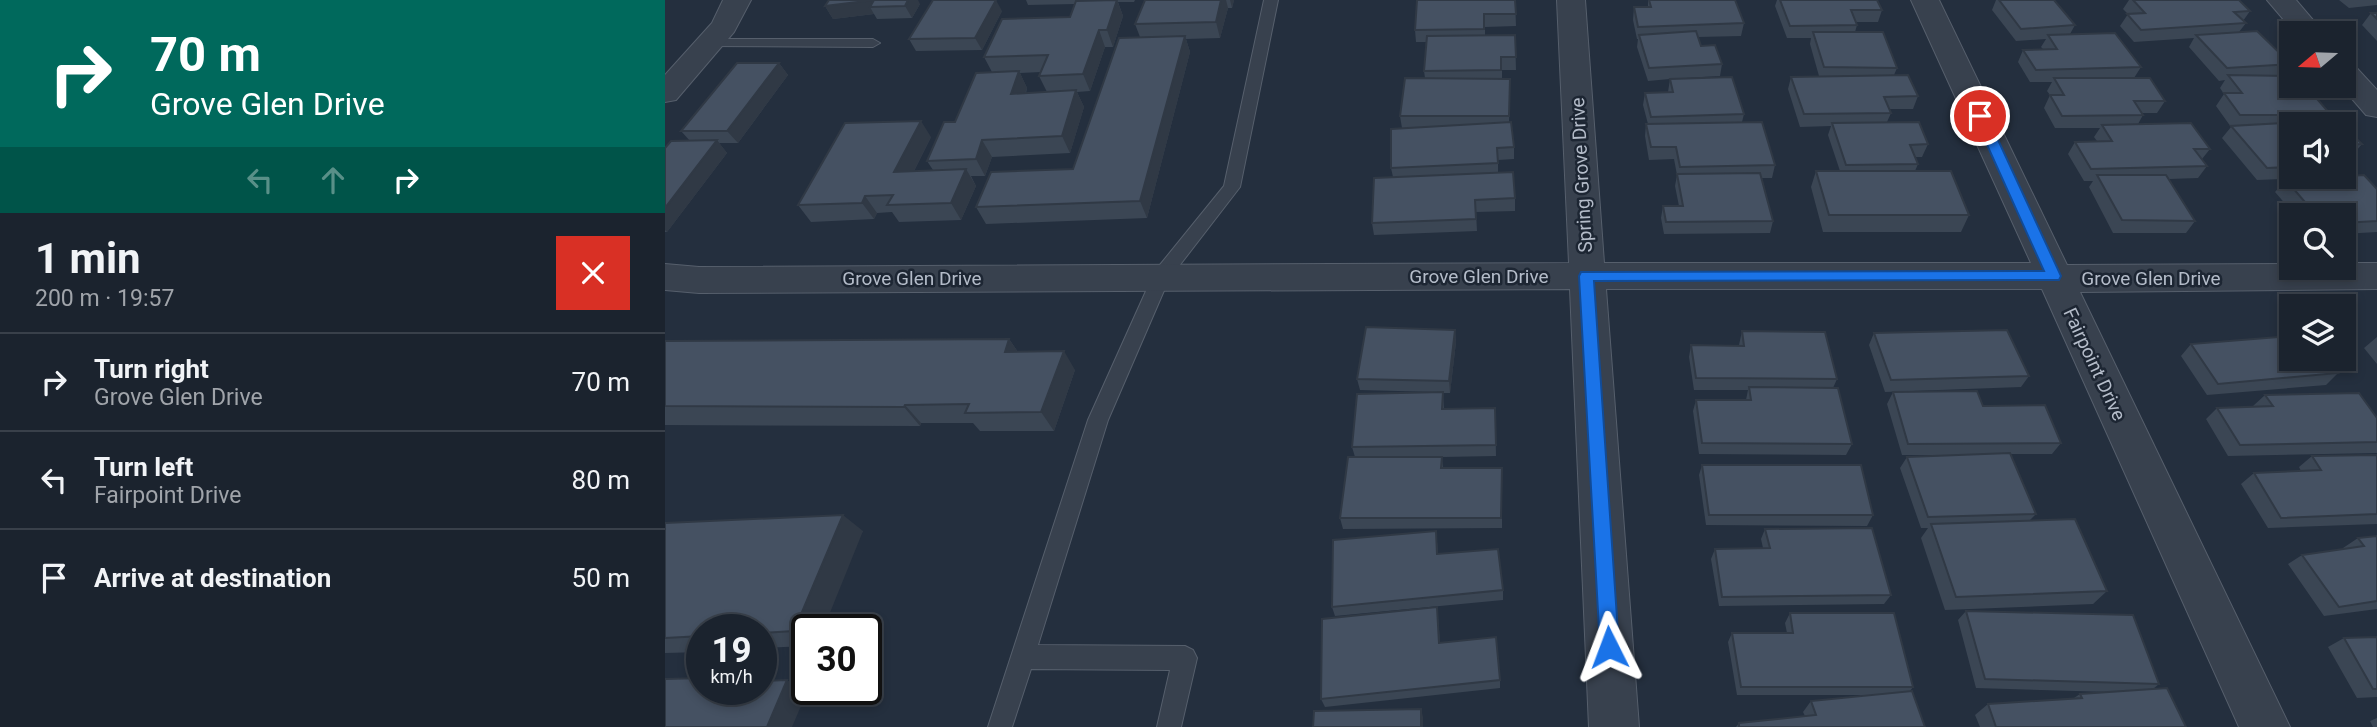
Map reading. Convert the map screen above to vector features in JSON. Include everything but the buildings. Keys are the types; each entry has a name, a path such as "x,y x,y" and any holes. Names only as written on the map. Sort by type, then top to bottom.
{"street":[{"path":"666,91 725,26 737,0"},
{"name":"Spring Grove Drive","path":"1571,0 1614,727"},
{"name":"Fairpoint Drive","path":"1925,0 2265,727"},
{"path":"2281,0 2300,21"},
{"path":"2356,85 2377,108"},
{"name":"Grove Glen Drive","path":"665,277 713,280 1161,276 2054,276 2076,279 2377,276"}],"lane":[{"path":"1000,727 1098,419 1161,276 1232,187 1271,0"},
{"path":"710,43 873,43"},
{"path":"1023,657 1185,658 1169,727"}],"route":[{"path":"1609,647 1587,276 2054,276 1980,116"}]}
